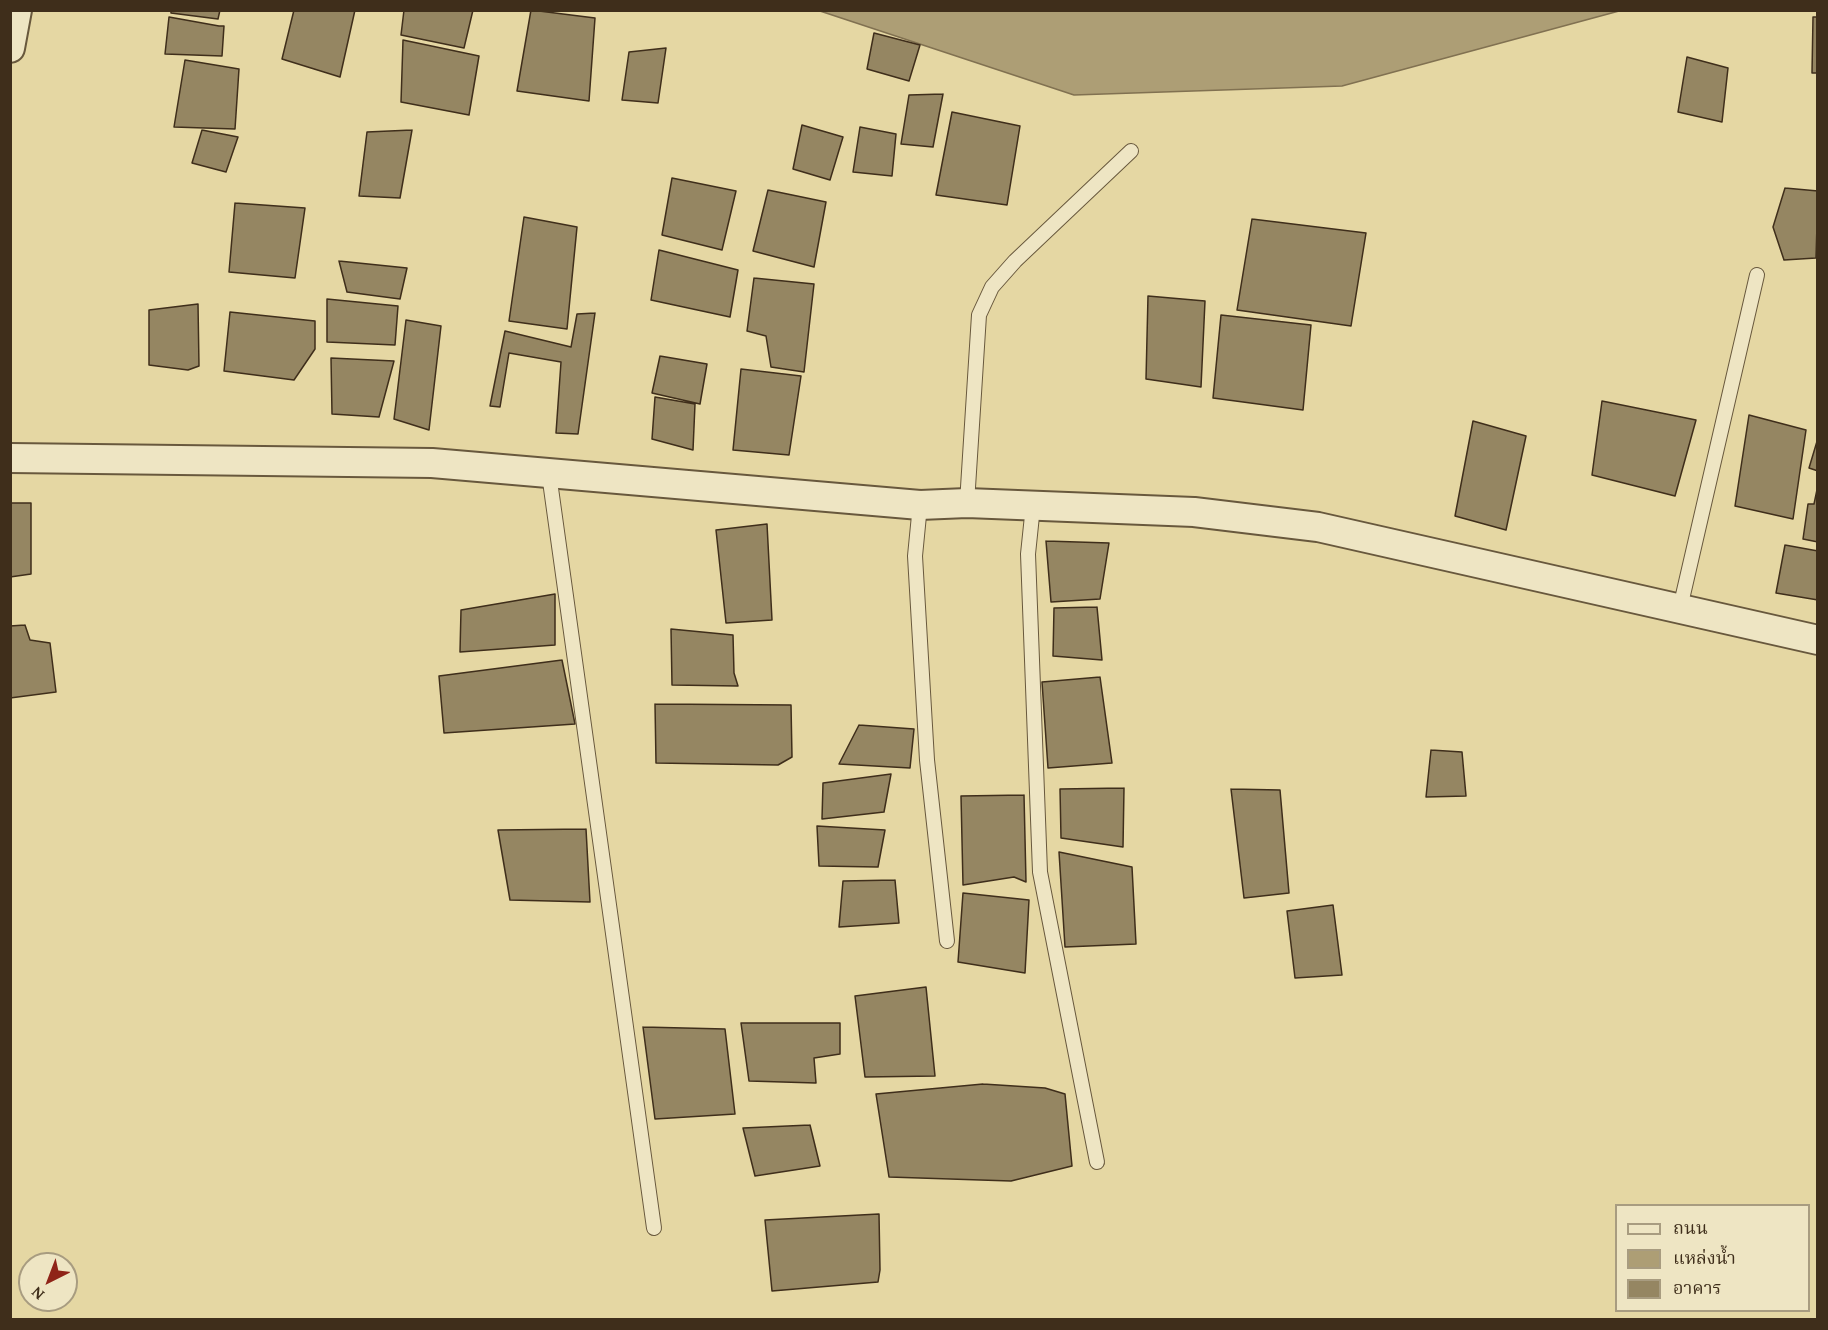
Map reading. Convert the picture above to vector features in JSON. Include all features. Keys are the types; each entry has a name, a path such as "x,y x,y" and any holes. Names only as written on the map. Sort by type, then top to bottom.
{"street":[{"path":"10,48 17,10"},
{"path":"10,458 432,463 920,505 967,503 1194,512 1318,527 1818,640"}],"lane":[{"path":"967,503 979,315 992,287 1015,261 1131,151"},
{"path":"1680,608 1757,275"},
{"path":"549,474 654,1228"},
{"path":"920,505 915,556 926,749 947,941"},
{"path":"1033,506 1028,554 1040,872 1097,1162"}],"water":[{"path":"820,11 1619,11 1342,86 1074,95"}],"building":[{"path":"171,10 220,10 218,19 171,13"},
{"path":"294,10 355,10 340,77 282,59"},
{"path":"404,10 473,10 464,48 401,35"},
{"path":"531,10 595,18 589,101 517,91"},
{"path":"169,17 224,26 222,56 165,54"},
{"path":"1813,17 1818,17 1818,73 1812,73"},
{"path":"874,33 920,45 909,81 867,69"},
{"path":"403,40 479,56 469,115 401,102"},
{"path":"666,48 658,103 622,100 629,52"},
{"path":"1687,57 1728,68 1722,122 1678,112"},
{"path":"185,60 239,69 235,129 174,127"},
{"path":"943,94 933,147 901,144 909,95"},
{"path":"952,112 1020,126 1007,205 936,195"},
{"path":"802,125 843,137 830,180 793,169"},
{"path":"860,127 896,134 892,176 853,172"},
{"path":"202,130 238,137 226,172 192,163"},
{"path":"412,130 400,198 359,196 367,132"},
{"path":"672,178 736,191 722,250 662,235"},
{"path":"1785,188 1818,191 1816,258 1784,260 1773,227"},
{"path":"768,190 826,202 814,267 753,251"},
{"path":"235,203 305,208 295,278 229,272"},
{"path":"524,217 577,227 567,329 509,321"},
{"path":"1252,219 1366,233 1351,326 1237,310"},
{"path":"659,250 738,270 730,317 651,300"},
{"path":"339,261 407,268 400,299 347,292"},
{"path":"754,278 814,284 804,372 771,367 766,336 747,331"},
{"path":"1148,296 1205,301 1201,387 1146,379"},
{"path":"327,299 398,306 395,345 327,342"},
{"path":"198,304 199,366 188,370 149,365 149,310"},
{"path":"230,312 315,321 315,349 294,380 224,371"},
{"path":"595,313 578,434 556,433 561,362 509,353 500,407 490,406 505,331 571,347 577,314"},
{"path":"1221,315 1311,325 1303,410 1213,398"},
{"path":"406,320 441,326 429,430 394,419"},
{"path":"660,356 707,364 700,404 652,393"},
{"path":"331,358 394,361 379,417 332,414"},
{"path":"741,369 801,376 789,455 733,450"},
{"path":"655,397 695,404 693,450 652,439"},
{"path":"1602,401 1696,420 1675,496 1592,475"},
{"path":"1749,415 1806,430 1793,519 1735,506"},
{"path":"1473,421 1526,436 1506,530 1455,516"},
{"path":"1818,438 1818,471 1809,468"},
{"path":"1818,485 1818,542 1803,539 1808,504 1814,504"},
{"path":"10,503 31,503 31,574 10,577"},
{"path":"767,524 772,620 726,623 716,530"},
{"path":"1046,541 1109,543 1100,599 1051,602"},
{"path":"1785,545 1818,551 1818,600 1776,593"},
{"path":"555,594 555,645 460,652 461,610"},
{"path":"1097,607 1102,660 1053,656 1054,608"},
{"path":"25,625 30,640 50,643 56,692 10,698 10,626"},
{"path":"671,629 733,635 734,673 738,686 672,685"},
{"path":"562,660 575,724 444,733 439,676"},
{"path":"1100,677 1112,763 1048,768 1042,682"},
{"path":"655,704 791,705 792,757 778,765 656,763"},
{"path":"859,725 914,729 910,768 839,764"},
{"path":"1431,750 1462,752 1466,796 1426,797"},
{"path":"891,774 884,812 822,819 823,783"},
{"path":"1124,788 1123,847 1061,838 1060,789"},
{"path":"1231,789 1280,790 1289,893 1244,898"},
{"path":"1024,795 1026,882 1014,877 963,885 961,796"},
{"path":"817,826 885,830 878,867 819,866"},
{"path":"586,829 590,902 510,900 498,830"},
{"path":"1059,852 1132,867 1136,944 1065,947"},
{"path":"895,880 899,923 839,927 843,881"},
{"path":"963,893 1029,900 1025,973 958,962"},
{"path":"1333,905 1342,975 1295,978 1287,911"},
{"path":"926,987 935,1076 865,1077 855,996"},
{"path":"741,1023 840,1023 840,1054 814,1058 816,1083 749,1081"},
{"path":"643,1027 725,1029 735,1114 655,1119"},
{"path":"983,1084 1045,1088 1065,1094 1072,1166 1011,1181 889,1177 876,1094"},
{"path":"810,1125 820,1166 755,1176 743,1128"},
{"path":"879,1214 880,1270 878,1282 772,1291 765,1220"}]}
